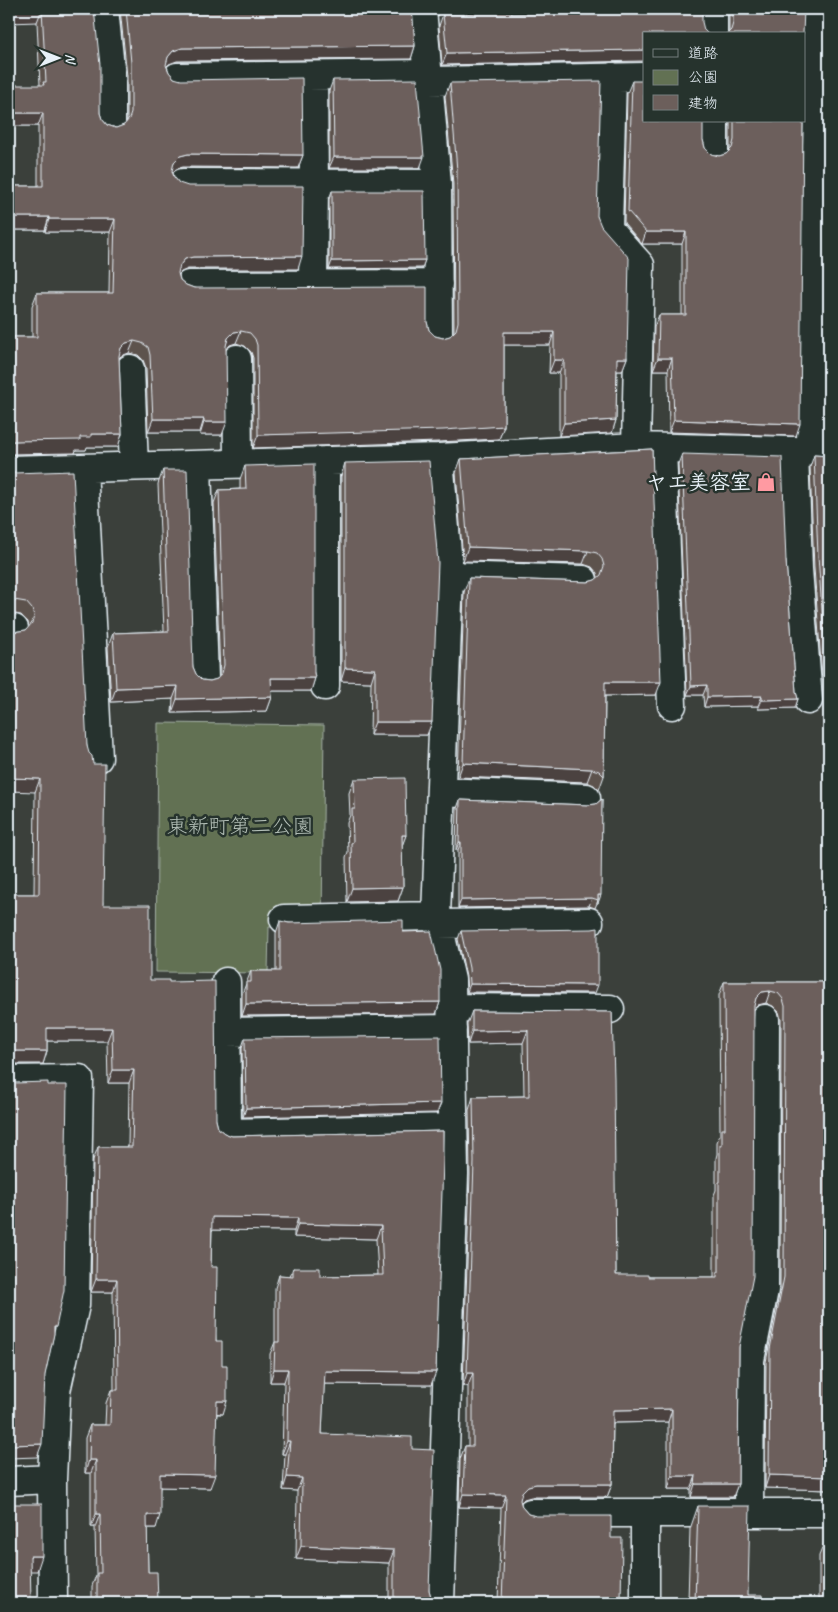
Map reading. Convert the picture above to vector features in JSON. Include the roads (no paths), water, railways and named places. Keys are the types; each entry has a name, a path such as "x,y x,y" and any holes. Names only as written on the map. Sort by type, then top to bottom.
{"street":[{"path":"104,9 111,77 111,125"},
{"path":"422,9 437,184 438,335"},
{"path":"713,9 713,32"},
{"path":"808,700 798,569 811,451 815,9"},
{"path":"313,76 313,285"},
{"path":"177,77 643,77"},
{"path":"612,77 608,229 640,265 649,448 672,705"},
{"path":"714,122 714,152"},
{"path":"183,182 437,184"},
{"path":"189,285 438,284"},
{"path":"238,359 238,463"},
{"path":"130,368 134,466"},
{"path":"9,470 439,458 649,448 811,451"},
{"path":"439,458 449,576 437,920 451,980 454,1174 440,1603"},
{"path":"325,461 325,686"},
{"path":"196,465 204,679"},
{"path":"83,468 98,758"},
{"path":"449,576 584,580"},
{"path":"441,792 586,798"},
{"path":"284,919 589,922"},
{"path":"226,982 226,1133 453,1128"},
{"path":"226,1032 610,1009"},
{"path":"749,1513 750,1360 764,1290 765,1019"},
{"path":"9,1080 79,1079 75,1305 56,1391 52,1480 53,1603"},
{"path":"9,1481 52,1480"},
{"path":"530,1513 829,1513"},
{"path":"645,1514 645,1603"}],"place":[{"name":"ヤエ美容室","path":"766,482"}],"park label":[{"name":"東新町第二公園","path":"240,826"}]}
